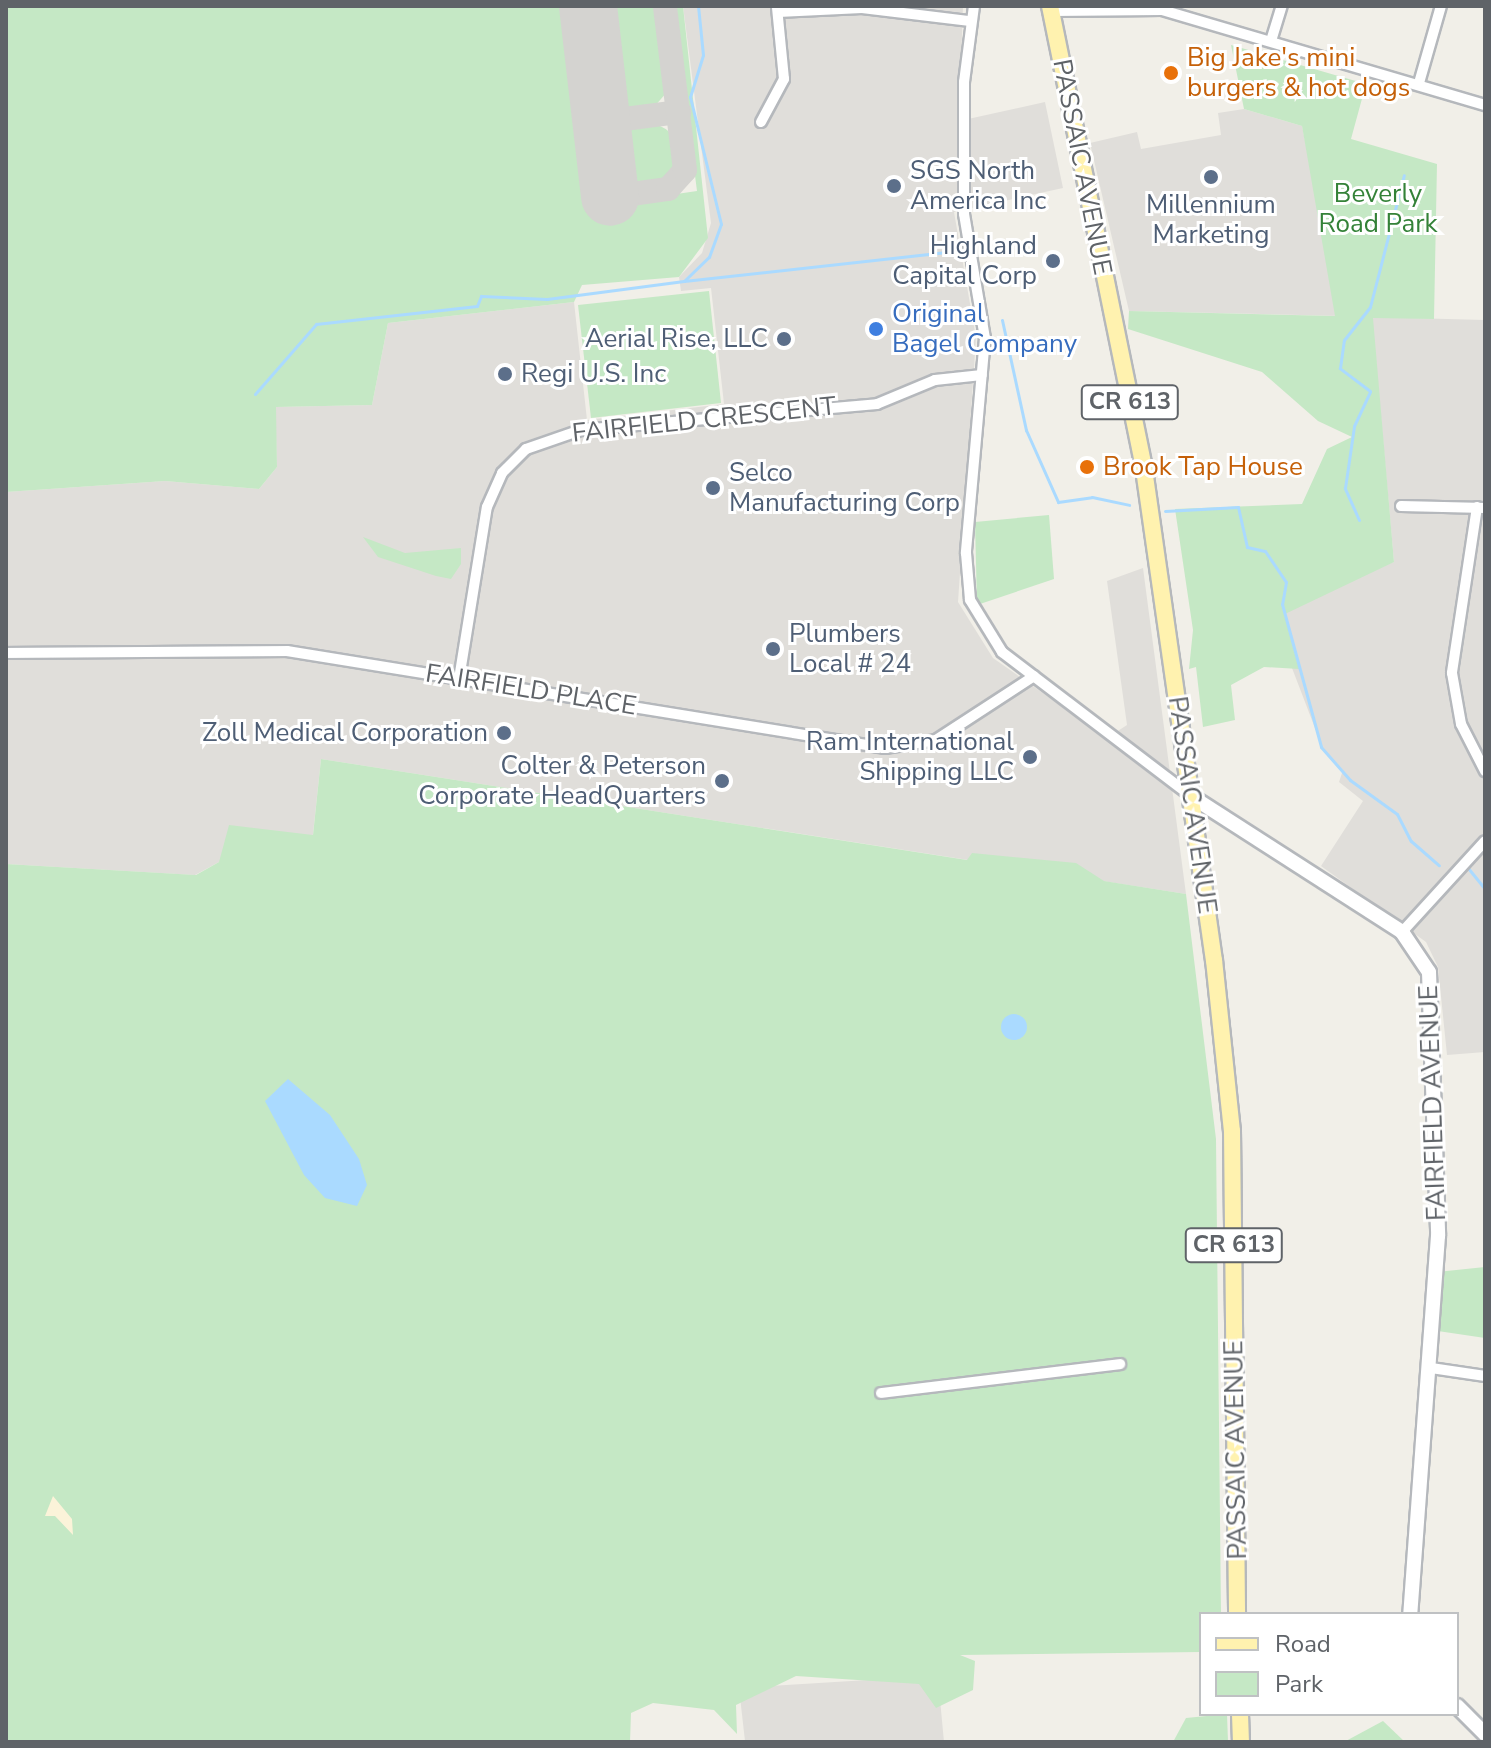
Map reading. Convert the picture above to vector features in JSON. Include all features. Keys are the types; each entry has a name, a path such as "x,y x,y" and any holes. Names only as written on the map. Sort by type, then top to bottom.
{"main road":[{"name":"PASSAIC AVENUE","path":"1050,9 1144,469 1192,797 1232,1131 1237,1612"},
{"path":"1240,1716 1241,1742"}],"street":[{"name":"FAIRFIELD AVENUE","path":"974,6 970,21 964,214 985,338 967,582 985,632 1034,676 1192,797 1402,932 1429,972 1435,1040 1439,1187 1431,1368 1410,1612"},
{"path":"1271,41 1282,6"},
{"path":"1419,83 1441,6"},
{"path":"761,122 784,79 778,9 848,7 970,21"},
{"path":"1050,9 1162,10 1419,83 1485,105"},
{"name":"FAIRFIELD CRESCENT","path":"459,679 487,507 500,475 526,449 581,430 877,404 935,380 982,375"},
{"path":"1401,506 1481,508 1452,673 1461,724 1485,771"},
{"name":"FAIRFIELD PLACE","path":"6,653 240,649 459,679 885,748 936,740 1034,676"},
{"path":"1402,932 1485,841"},
{"path":"881,1393 1120,1364"},
{"path":"1431,1368 1485,1376"},
{"path":"1459,1708 1485,1734"}],"shaded area":[{"path":"683,6 963,6 959,121 1045,102 1063,188 954,212 976,338 958,602 993,658 1107,738 1127,725 1107,581 1143,568 1186,894 321,759 310,862 219,862 195,875 6,864 6,492 165,481 259,489 277,467 275,407 372,405 388,323 574,302 587,420 724,404 711,288 681,291 679,277 702,253 711,223"},
{"path":"1244,109 1302,126 1341,316 1129,311 1090,143 1137,132 1141,149 1221,135 1218,113"},
{"path":"1372,317 1485,320 1485,1052 1447,1055 1438,967 1426,942 1321,866 1363,801 1339,782 1343,770 1323,749 1274,621 1336,580 1394,562"},
{"path":"916,1677 939,1689 944,1742 745,1741 739,1688"}],"green space":[{"path":"6,6 569,6 595,206 697,191 673,6 683,6 708,238 679,277 582,285 574,302 388,323 372,405 276,407 277,467 259,489 165,481 6,492"},
{"path":"602,6 657,6 667,92 654,107 627,108 615,97"},
{"name":"Beverly Road Park","path":"1231,45 1366,84 1351,139 1437,164 1434,319 1373,318 1394,562 1285,614 1299,669 1264,667 1231,685 1235,720 1203,727 1196,667 1189,669 1193,630 1175,509 1302,504 1327,449 1352,437 1318,421 1262,372 1128,329 1129,311 1335,316 1302,126 1244,109"},
{"path":"649,124 661,126 670,133 677,142 677,166 670,175 661,182 649,184 637,182 628,175 621,166 619,154 621,142 628,133 637,126"},
{"path":"709,291 721,403 591,418 578,305"},
{"path":"1049,515 1054,579 977,605 975,522"},
{"path":"363,537 405,553 461,548 461,564 451,579 436,576 378,557"},
{"path":"321,759 967,860 972,853 1076,863 1104,881 1186,894 1216,1139 1221,1612 1199,1612 1199,1652 960,1655 975,1661 973,1690 936,1708 919,1684 796,1676 736,1705 737,1734 714,1710 653,1703 631,1713 630,1742 6,1742 6,864 196,875 219,862 229,825 313,835"},
{"path":"1485,1267 1485,1338 1431,1330 1437,1272"},
{"path":"1227,1716 1228,1742 1173,1742 1186,1718"},
{"path":"1383,1721 1405,1742 1344,1742"}],"sand":[{"path":"53,1496 72,1519 73,1535 55,1516 45,1516"}],"water":[{"path":"1014,1014 1023,1018 1027,1027 1023,1036 1014,1040 1005,1036 1001,1027 1005,1018"},
{"path":"288,1079 330,1115 359,1159 367,1185 357,1206 325,1198 304,1175 265,1101"}],"waterway":[{"path":"255,394 316,324 477,306 481,296 547,299 684,281 709,257 721,224 690,97 703,55 698,6"},
{"path":"1359,520 1345,488 1354,426 1370,391 1340,368 1344,340 1370,307 1404,175"},
{"path":"684,281 955,251"},
{"path":"1002,320 1026,430 1058,502 1092,497 1129,505"},
{"path":"1165,511 1238,507 1247,547 1265,551 1286,582 1282,604 1321,747 1350,780 1397,814 1411,841 1439,865"},
{"path":"1468,868 1485,889"},
{"path":"6,1497 6,1507"}],"taxiway":[{"path":"610,197 668,189 685,170 665,6"},
{"path":"601,122 679,112"}],"runway":[{"path":"588,6 610,197"}],"place":[{"name":"Big Jake's mini burgers & hot dogs","path":"1171,73"},
{"name":"Millennium Marketing","path":"1211,177"},
{"name":"SGS North America Inc","path":"894,186"},
{"name":"Highland Capital Corp","path":"1053,261"},
{"name":"Original Bagel Company","path":"876,329"},
{"name":"Aerial Rise, LLC","path":"784,339"},
{"name":"Regi U.S. Inc","path":"505,374"},
{"name":"Brook Tap House","path":"1087,467"},
{"name":"Selco Manufacturing Corp","path":"713,488"},
{"name":"Plumbers Local # 24","path":"773,649"},
{"name":"Zoll Medical Corporation","path":"504,733"},
{"name":"Ram International Shipping LLC","path":"1030,757"},
{"name":"Colter & Peterson Corporate HeadQuarters","path":"722,781"}]}
